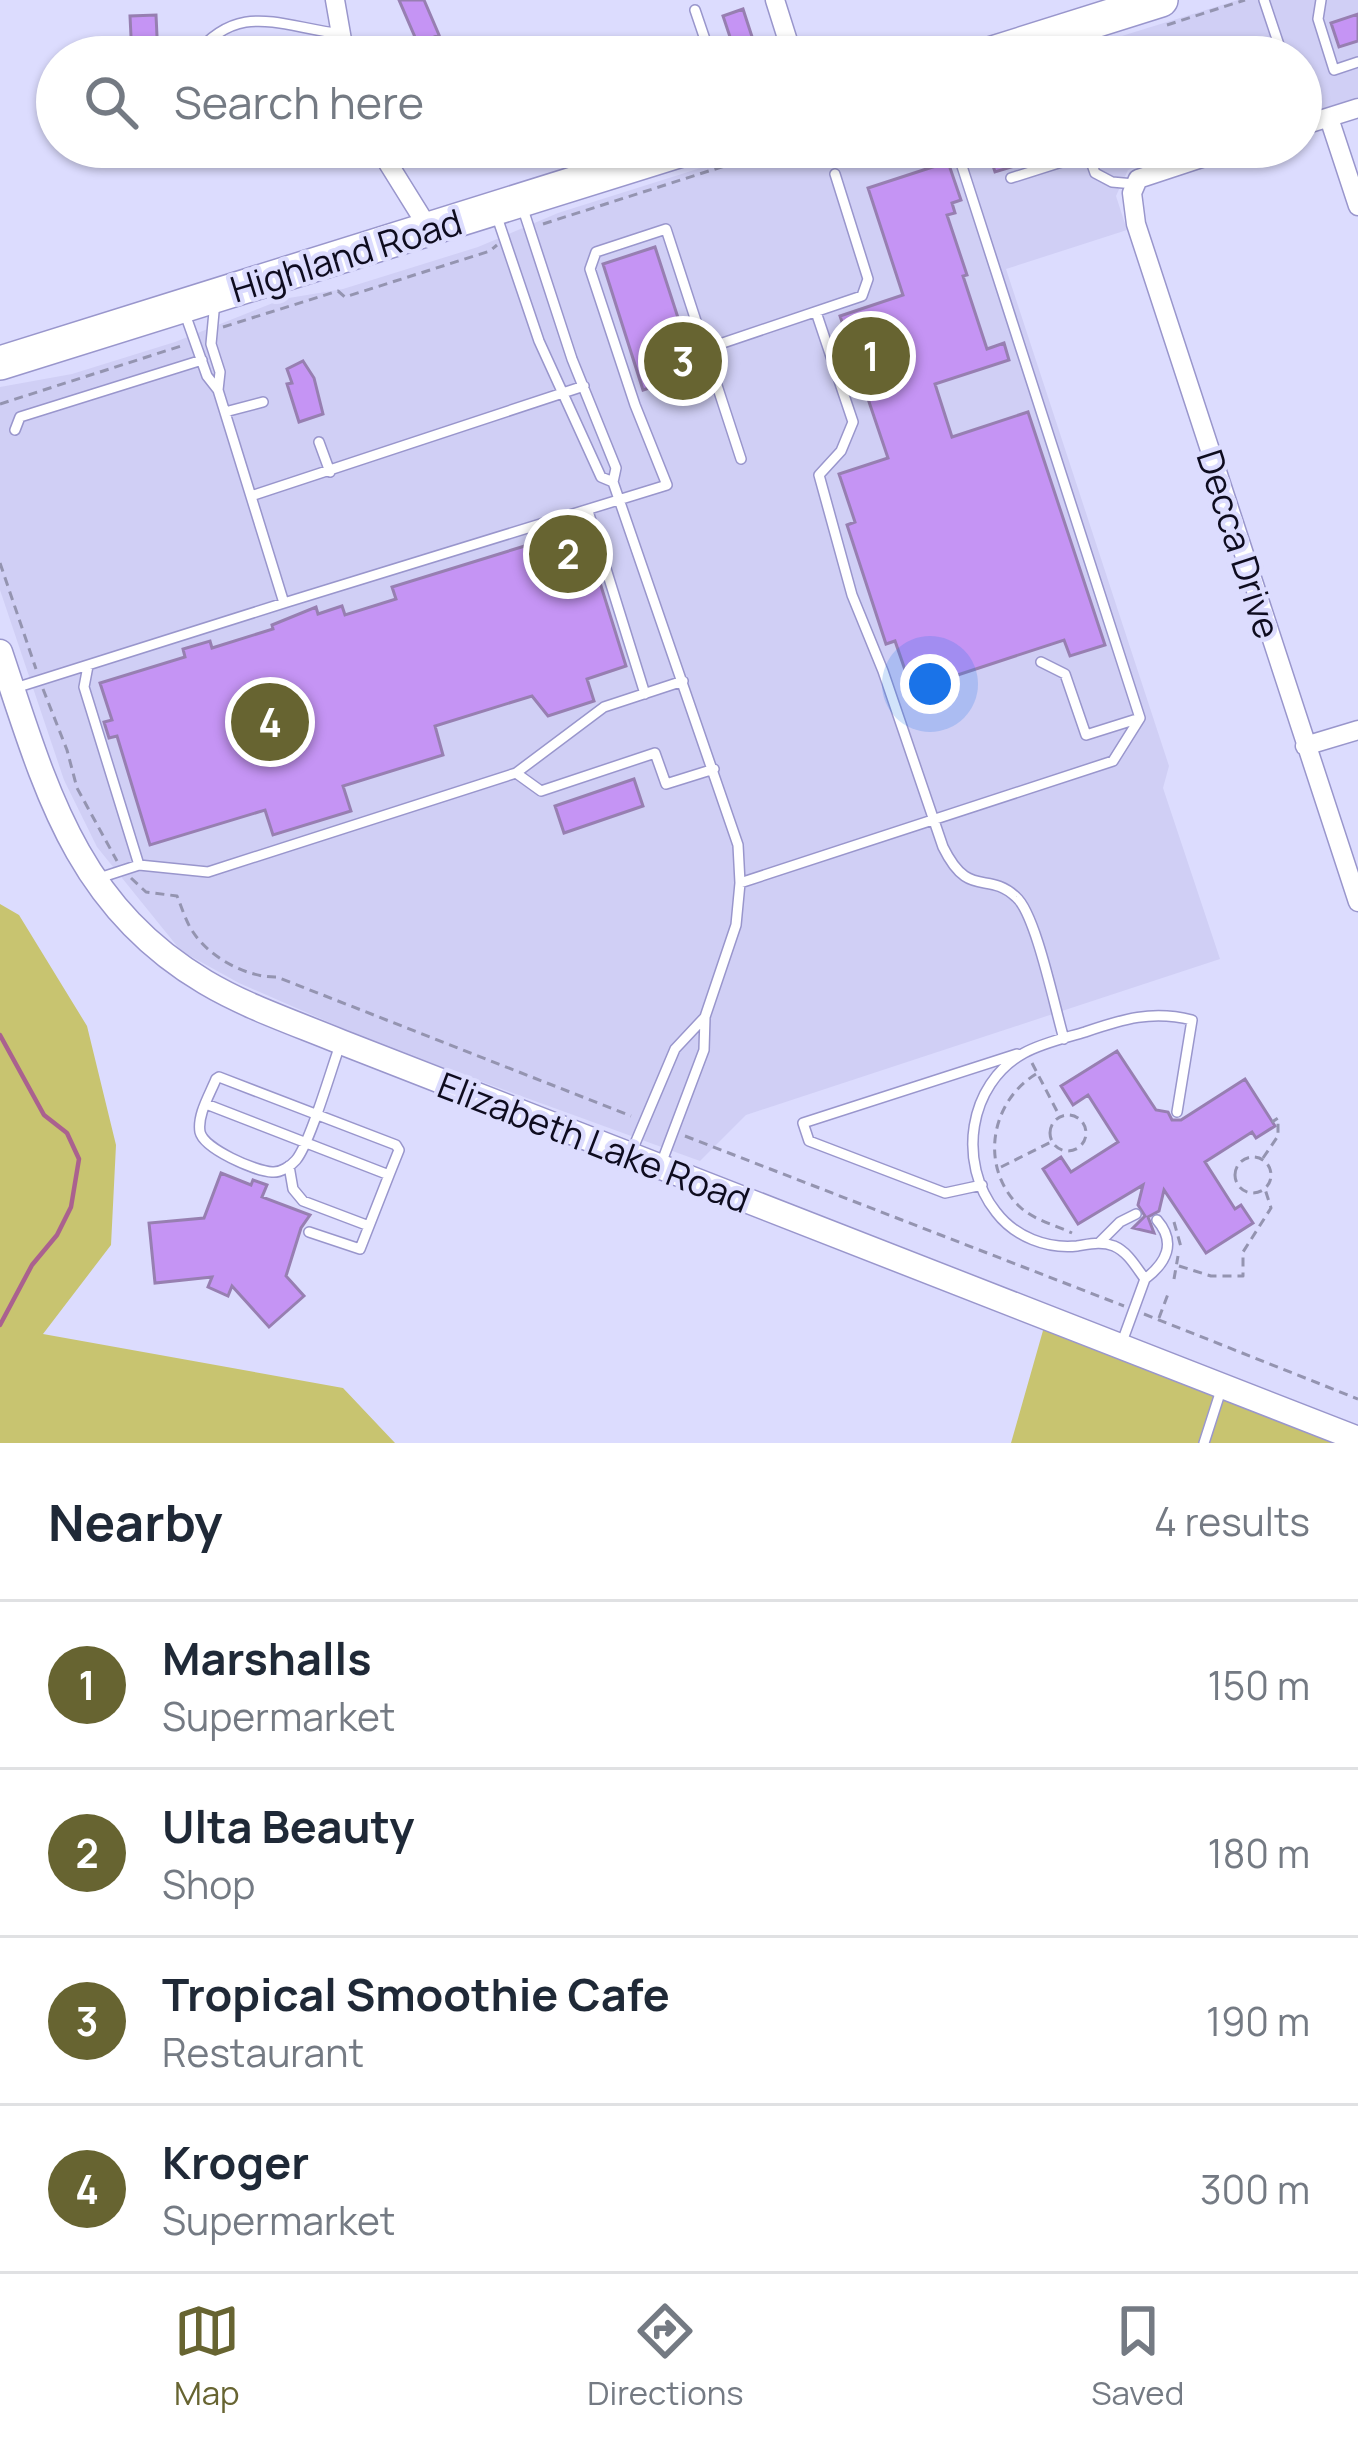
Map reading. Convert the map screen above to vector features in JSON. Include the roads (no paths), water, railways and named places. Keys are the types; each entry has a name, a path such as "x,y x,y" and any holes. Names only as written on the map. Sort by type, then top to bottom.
{"highway":[{"path":"1087,36 1161,0"},
{"name":"Highland Road","path":"0,363 182,306 218,312 429,229 520,211 636,168"}],"street":[{"path":"335,0 342,34"},
{"path":"775,0 786,36"},
{"path":"1322,120 1358,108"},
{"path":"1328,118 1358,206"},
{"path":"391,168 429,229"},
{"path":"1134,184 1168,168"},
{"name":"Decca Drive","path":"1134,184 1136,224 1165,321 1358,902"},
{"name":"Elizabeth Lake Road","path":"0,652 55,810 92,880 128,923 185,969 244,1002 341,1042 1358,1438"},
{"path":"1305,746 1358,730"}],"lane":[{"path":"1264,0 1276,36"},
{"path":"1321,0 1318,19 1334,70 1358,62"},
{"path":"695,10 704,36"},
{"path":"211,36 228,17 242,11 342,34"},
{"path":"963,168 1140,718"},
{"path":"1011,178 1043,168"},
{"path":"1093,168 1112,182 1134,184"},
{"path":"705,349 862,296 868,279 835,175"},
{"path":"520,211 616,468 613,482 738,845 736,925 705,1017 704,1050 659,1168"},
{"path":"520,211 539,341 602,477 613,482"},
{"path":"12,689 667,485 590,269 596,252 666,229 741,460"},
{"path":"182,306 207,376 218,390 284,603"},
{"path":"218,312 211,344 220,372 218,390"},
{"path":"817,312 853,422 841,451 818,475 852,595 953,868 965,879 1017,897 1028,915 1064,1039"},
{"path":"15,430 20,417 202,359"},
{"path":"251,496 584,386"},
{"path":"225,412 263,402"},
{"path":"319,442 329,472"},
{"path":"588,511 645,694"},
{"path":"1041,662 1065,674 1086,735 1140,718"},
{"path":"88,666 84,687 139,865"},
{"path":"92,880 139,865 208,872 516,772 604,707 683,681"},
{"path":"740,883 1113,760 1140,718"},
{"path":"516,772 541,791 655,753 666,784 714,769"},
{"path":"982,1185 945,1192 809,1141 803,1123 1143,1015 1167,1014 1192,1020 1177,1112"},
{"path":"630,1156 675,1049 705,1017"},
{"path":"309,1232 359,1249 399,1150 396,1145 314,1114 219,1077 199,1127 208,1146 270,1172 289,1166 296,1161 304,1141 314,1114 341,1042"},
{"path":"1028,1050 994,1078 978,1108 973,1148 982,1185 996,1213 1027,1237 1058,1246 1100,1243 1120,1250 1144,1279"},
{"path":"206,1104 389,1175"},
{"path":"289,1166 293,1189 303,1201 369,1226"},
{"path":"1100,1243 1120,1222 1136,1214"},
{"path":"1120,1347 1144,1279 1161,1267 1168,1247 1167,1233 1157,1220"},
{"path":"1204,1443 1222,1387"}],"waterway":[{"path":"0,1035 44,1115 67,1133 79,1159 71,1207 0,1325"}],"place":[{"name":"Marshalls","path":"871,356"},
{"name":"Tropical Smoothie Cafe","path":"683,361"},
{"name":"Ulta Beauty","path":"568,554"},
{"name":"Kroger","path":"270,722"}]}
